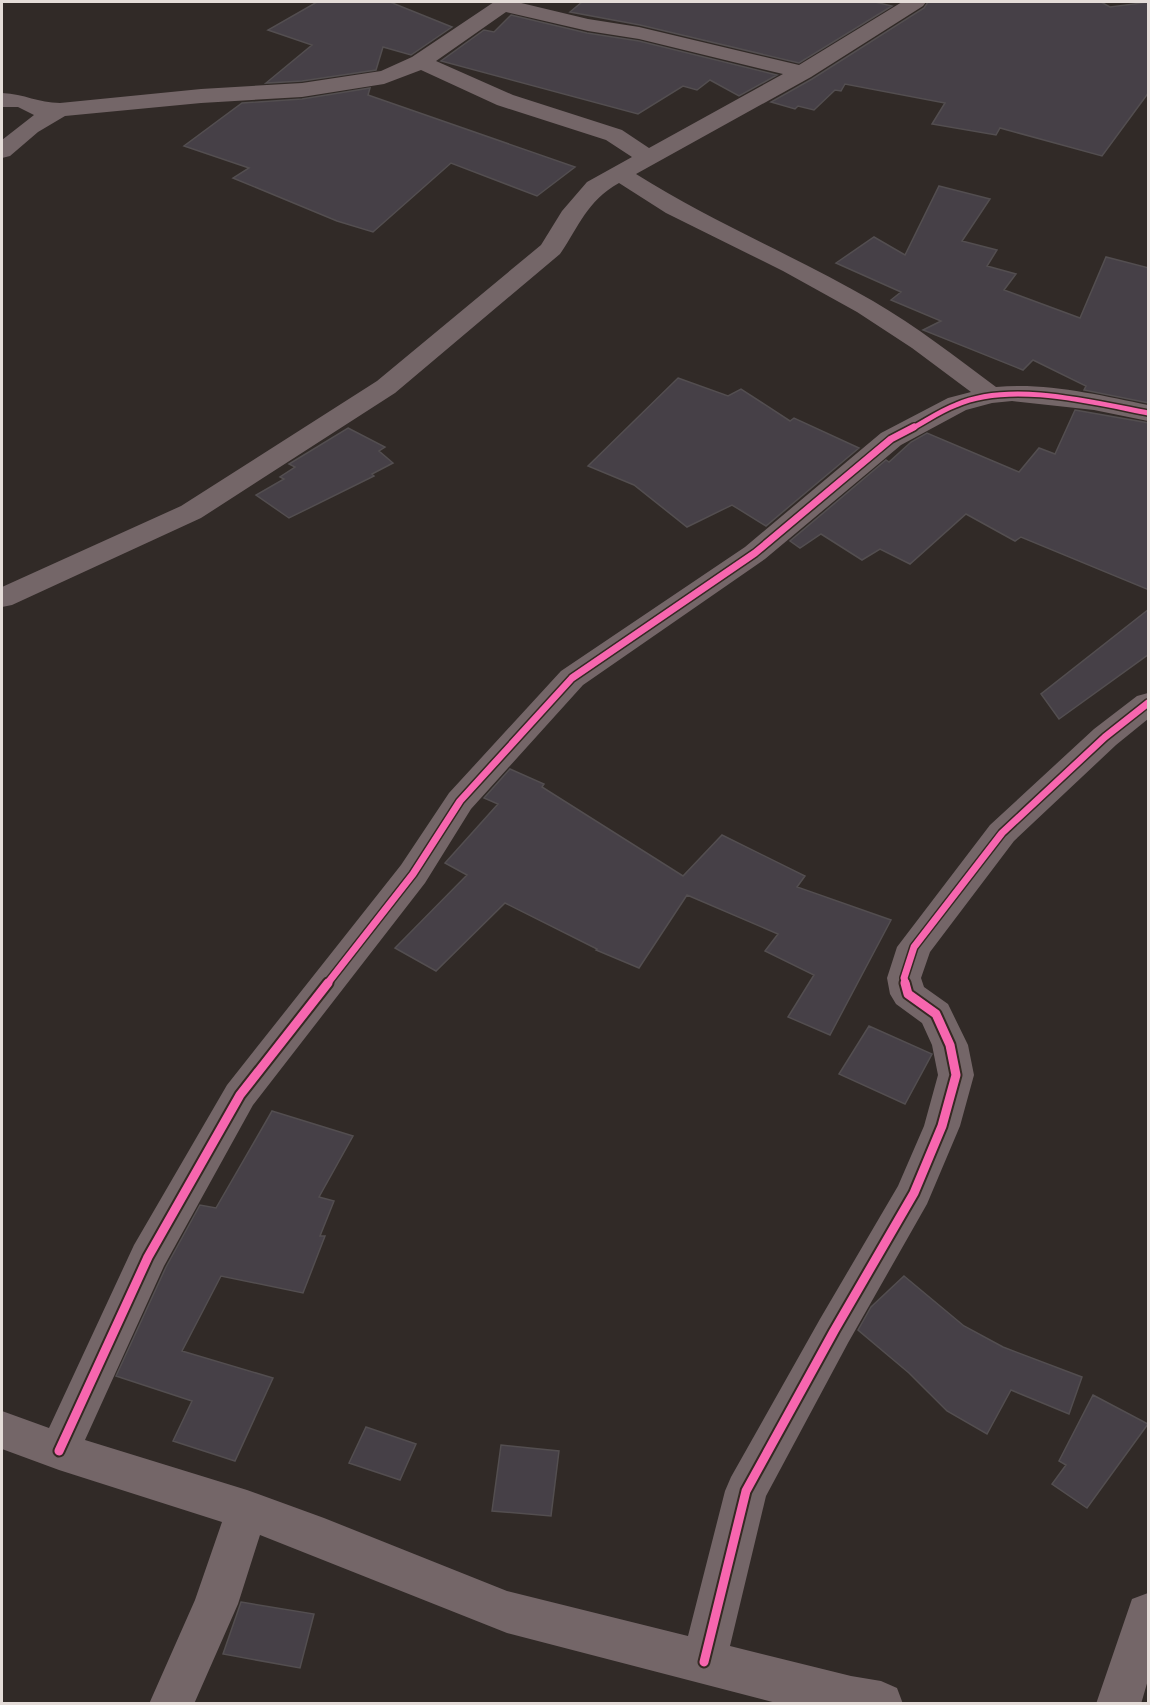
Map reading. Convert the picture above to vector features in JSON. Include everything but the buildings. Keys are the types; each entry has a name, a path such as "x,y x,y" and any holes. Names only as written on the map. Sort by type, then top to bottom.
{"street":[{"path":"2,598 191,512 386,387 551,249 559,229 574,208 595,188 803,72 916,2"},
{"path":"2,99 22,101 40,110 60,110 201,96 302,90 384,77 420,62 505,3 588,25 639,33 803,72"},
{"path":"420,62 505,100 614,135 647,157"},
{"path":"2,151 30,127 60,110"},
{"path":"619,173 674,208 792,266 866,308 921,343 991,395"},
{"path":"59,1451 148,1257 240,1095 412,874 460,801 572,678 754,553 891,439 957,404 991,395 1011,393 1094,402 1149,413"},
{"path":"704,1662 746,1491 834,1331 914,1193 942,1126 956,1075 950,1045 936,1014 908,994 904,978 914,947 1002,833 1105,737 1149,703"},
{"path":"2,1430 59,1451 247,1510 324,1538 507,1612 851,1700 881,1704"},
{"path":"171,1704 216,1604 247,1510"},
{"path":"1118,1704 1149,1614"}],"cycle path":[{"path":"59,1451 148,1257 240,1095 413,874 460,801 572,678 755,553 891,439 957,404 991,395 1012,393 1094,402 1148,413"},
{"path":"704,1662 746,1491 834,1331 914,1193 942,1126 956,1075 950,1045 936,1014 908,994 904,978 914,947 1002,833 1105,737 1148,703"}]}
